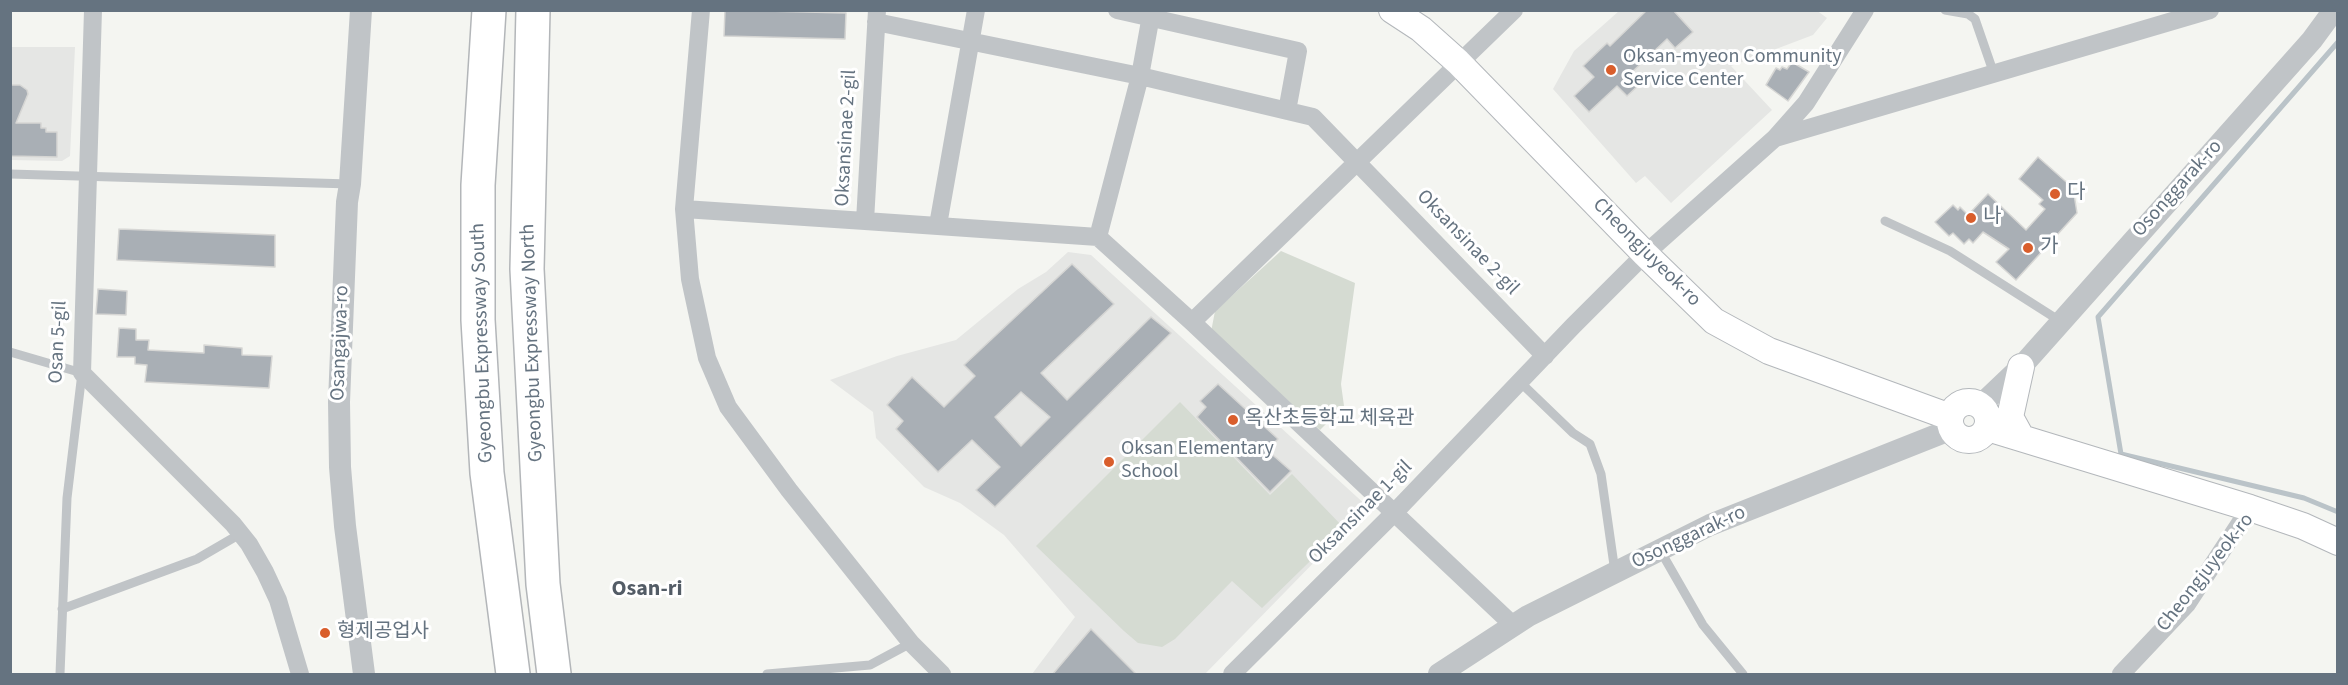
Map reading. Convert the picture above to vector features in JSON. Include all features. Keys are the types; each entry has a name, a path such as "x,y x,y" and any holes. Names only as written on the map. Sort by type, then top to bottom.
{"highway":[{"name":"Gyeongbu Expressway South","path":"489,10 478,185 478,320 487,473 513,675"},
{"name":"Gyeongbu Expressway North","path":"533,10 527,269 543,584 554,675"}],"main road":[{"name":"Cheongjuyeok-ro","path":"1392,10 1421,29 1458,62 1645,254 1714,321 1769,351 1951,423"},
{"path":"2020,367 2010,417 2021,437"},
{"path":"1951,423 1952,411 1968,401 1984,416 2021,437 2250,508"},
{"name":"Cheongjuyeok-ro","path":"2250,508 2303,526 2337,542"}],"street":[{"name":"Osan 5-gil","path":"82,373 93,10"},
{"name":"Osangajwa-ro","path":"361,10 341,310 340,467 364,675"},
{"path":"701,10 684,209 690,279 707,358 728,407 789,490 912,644 942,675"},
{"path":"938,225 976,10"},
{"path":"1117,10 1151,14 1298,51 1287,111"},
{"path":"1192,322 1514,10"},
{"name":"Oksansinae 1-gil","path":"1775,138 2210,10"},
{"name":"Osonggarak-ro","path":"1984,416 2020,367 2312,40 2334,10"},
{"name":"Oksansinae 1-gil","path":"1232,675 1393,514 1645,254 1775,138 1806,103 1858,13"},
{"path":"1151,14 1140,76 1098,237 1192,322 1514,626"},
{"name":"Oksansinae 2-gil","path":"1098,237 865,221 876,16 970,41 1140,76 1313,117 1545,356"},
{"path":"684,209 865,221"},
{"path":"82,373 240,534 266,572 278,600 300,675"},
{"name":"Osonggarak-ro","path":"1439,675 1528,616 1710,525 1951,423"},
{"name":"Cheongjuyeok-ro","path":"2121,675 2187,604 2250,508"}],"lane":[{"path":"1945,10 1968,14 1975,19 1994,74"},
{"path":"10,174 350,184"},
{"path":"1885,221 1950,251 2061,322"},
{"path":"11,354 82,373"},
{"name":"Osan 5-gil","path":"60,675 67,498 82,373"},
{"path":"1520,382 1573,433 1590,444 1601,474 1615,573"},
{"path":"62,609 197,559 240,534"},
{"path":"1660,550 1703,625 1743,675"},
{"path":"767,675 871,670 912,644"}],"shaded area":[{"path":"1816,10 1827,18 1813,35 1731,66 1772,110 1671,203 1645,176 1636,183 1553,89 1574,51 1619,11"},
{"path":"11,47 75,47 70,156 62,161 11,160"},
{"path":"1281,251 1355,283 1341,384 1344,406 1320,430 1211,332 1215,311"},
{"name":"Oksan Elementary School","path":"1068,252 1091,255 1368,507 1205,674 1032,674 1075,617 1004,535 960,503 924,487 876,438 873,412 830,380 897,356 956,340 1018,289 1046,272"},
{"path":"1180,402 1270,495 1292,474 1344,528 1262,608 1232,581 1175,639 1162,647 1138,643 1036,546"}],"building":[{"path":"725,10 846,13 845,39 724,36"},
{"name":"Oksan-myeon Community Service Center","path":"1647,10 1673,10 1693,32 1675,48 1667,39 1631,73 1641,83 1627,96 1617,86 1589,112 1574,96 1594,77 1583,66 1607,43 1610,46"},
{"path":"1792,62 1809,72 1788,101 1766,85 1776,68 1787,69"},
{"path":"10,85 20,85 27,90 28,94 16,123 41,123 41,128 46,128 46,132 57,132 57,157 10,156"},
{"path":"2038,157 2073,188 2077,213 2016,280 1996,262 2009,249 1983,232 1973,243 1969,239 1964,244 1953,233 1949,236 1935,222 1953,205 1958,210 1960,207 1968,215 1988,194 2026,230 2045,209 2039,204 2043,200 2019,179"},
{"path":"119,229 275,235 275,267 117,260"},
{"path":"1072,264 1114,304 1041,373 1067,400 1151,317 1171,333 995,507 976,490 1000,467 972,440 938,472 896,429 903,421 887,405 912,377 944,407 975,376 964,365","holes":["1021,392 1050,417 1021,446 995,417"]},
{"path":"98,289 127,291 126,315 96,314"},
{"path":"119,328 136,329 136,340 149,340 148,350 204,353 204,345 242,348 242,355 272,356 269,388 145,382 147,365 135,364 135,357 117,357"},
{"path":"1218,384 1278,439 1267,450 1291,471 1270,492 1197,417 1206,407 1200,401"},
{"path":"1091,629 1137,675 1052,675"}],"waterway":[{"path":"2338,42 2098,317 2121,454 2304,498 2338,512"}],"place":[{"name":"Oksan-myeon Community Service Center","path":"1611,70"},
{"name":"다","path":"2055,194"},
{"name":"나","path":"1971,218"},
{"name":"가","path":"2028,248"},
{"name":"옥산초등학교 체육관","path":"1233,420"},
{"name":"Oksan Elementary School","path":"1109,462"},
{"name":"형제공업사","path":"325,633"}],"district":[{"name":"Osan-ri","path":"647,590"}]}
